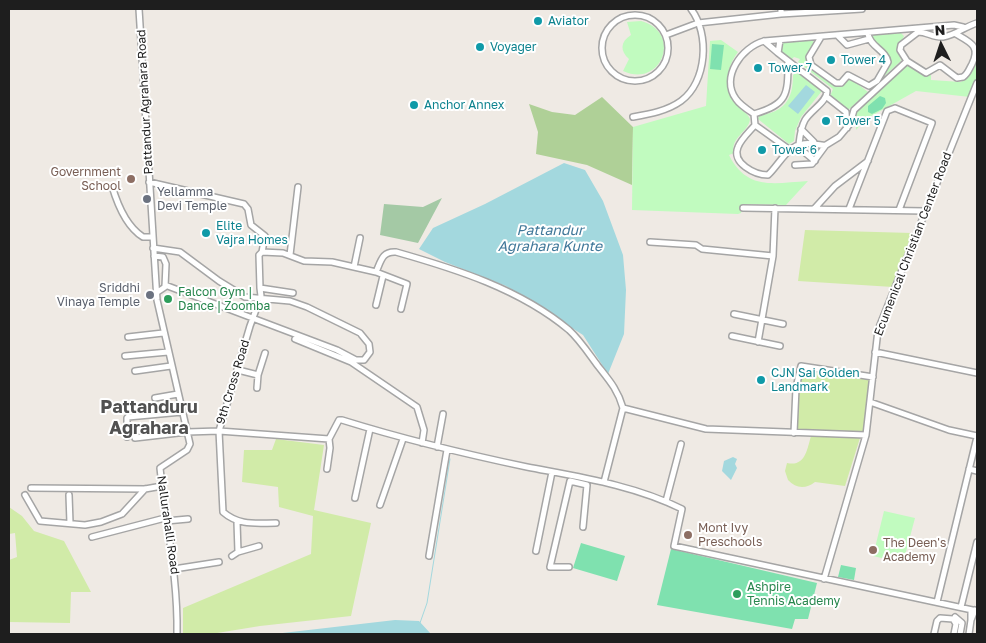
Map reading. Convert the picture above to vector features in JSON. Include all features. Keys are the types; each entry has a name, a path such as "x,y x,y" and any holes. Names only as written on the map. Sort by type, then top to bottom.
{"street":[{"name":"Pattandur Agrahara Road","path":"139,9 156,293 163,333 187,432"},
{"path":"633,117 669,108 682,100 692,89 702,56 702,33 692,9"},
{"path":"666,35 698,22 781,12 862,9"},
{"path":"642,15 660,26 666,35 668,55 664,65 650,78 640,81 620,78 605,63 602,42 612,24 621,18 642,15"},
{"path":"826,145 814,142 798,145 790,150 768,175 761,175 751,171 738,158 736,149 755,125 754,114 737,100 732,92 732,74 749,47 764,41 821,36 869,37 954,25 963,27 977,23"},
{"path":"956,34 963,27"},
{"path":"920,32 938,37 956,34 975,42 976,56 963,77 957,78 940,65 928,73 907,61 900,47 916,33 920,32"},
{"path":"821,36 809,56 811,65 836,83 841,82 848,75 868,86 874,92"},
{"path":"838,36 847,45 869,37"},
{"path":"868,86 877,81 888,62 887,56 869,37"},
{"path":"778,54 780,40"},
{"path":"764,41 788,62 826,88 827,97 846,112 847,128"},
{"path":"796,165 808,165 815,161 826,145 839,137 847,128 854,110 907,61"},
{"path":"754,114 776,107 784,99 788,85 788,62"},
{"name":"Ecumenical Christian Center Road","path":"824,579 866,436 878,330 977,83"},
{"path":"798,145 806,118 827,97"},
{"path":"849,209 890,109 896,108 932,123 899,210"},
{"path":"755,125 790,150"},
{"path":"801,130 814,142"},
{"path":"798,145 815,161"},
{"path":"814,209 835,186 868,161"},
{"name":"9th Cross Road","path":"149,182 244,204 248,209 251,225 265,236 259,258 260,299 223,412 219,431 223,512 237,522"},
{"path":"112,186 117,203 136,232 142,237 152,237"},
{"path":"290,255 298,187"},
{"path":"743,208 925,211"},
{"path":"758,342 773,256 775,208"},
{"path":"354,267 360,238"},
{"path":"650,242 696,245 702,249 773,256"},
{"path":"153,248 180,252 219,281 245,297 290,301 360,332 369,344 370,352 364,360 356,360 337,350 165,286"},
{"path":"376,272 384,255 390,251 437,264 505,290 574,335 615,388 622,408 604,482"},
{"path":"262,252 290,255 308,262 326,262 354,267 376,272 407,284"},
{"path":"154,256 162,257 166,264 165,286 161,292 156,293"},
{"path":"376,305 387,270"},
{"path":"400,309 409,277"},
{"path":"260,288 293,293"},
{"path":"734,314 783,324"},
{"path":"128,337 163,333"},
{"path":"732,336 780,346"},
{"path":"294,338 351,362 417,407 424,430 422,443"},
{"path":"125,356 168,352"},
{"path":"875,352 977,373"},
{"path":"257,388 258,375 265,353"},
{"path":"135,370 171,366"},
{"path":"794,434 796,388 801,366 873,376"},
{"path":"238,370 258,375"},
{"path":"155,398 178,394"},
{"path":"870,402 949,430 977,436 937,602"},
{"path":"622,408 706,429 866,436"},
{"path":"127,437 128,417 182,412"},
{"path":"437,447 443,414"},
{"path":"327,469 330,448 329,439 339,420 403,439 552,472 579,480 587,485 583,527"},
{"path":"355,498 370,429"},
{"path":"135,438 187,432 219,431 329,439"},
{"name":"Nallurahalli Road","path":"177,634 178,596 160,468 190,448 187,432"},
{"path":"380,505 403,439"},
{"path":"666,501 681,444"},
{"path":"429,556 448,450"},
{"path":"969,468 977,471"},
{"path":"536,551 552,472"},
{"path":"569,567 550,567 570,481 604,482 666,501 682,509 674,546 975,610 968,634"},
{"path":"31,488 145,489 162,486"},
{"path":"25,495 40,521 85,525 122,514 145,489"},
{"path":"69,495 70,523"},
{"path":"92,538 166,519 188,519"},
{"path":"238,552 237,522 276,523"},
{"path":"962,607 977,542"},
{"path":"232,556 238,552 259,546"},
{"path":"174,569 219,562"},
{"path":"955,617 962,623 960,634"},
{"path":"934,634 937,621 940,618 953,620 956,624 954,634"}],"green space":[{"path":"641,21 654,27 661,36 664,46 662,57 657,66 648,72 637,74 623,71 629,59 622,47 631,35 627,22"},
{"path":"901,33 904,36 898,49 901,61 881,79 890,62 890,58 885,51 873,42 873,34"},
{"path":"721,40 738,52 729,71 729,92 750,119 747,128 737,139 733,147 734,153 729,155 736,167 744,175 762,182 808,181 786,205 743,204 741,213 738,214 632,210 633,127 706,106 710,41"},
{"path":"812,40 815,43 806,55 807,64 835,85 843,84 850,78 868,92 848,110 830,96 833,89 798,62 800,59 794,57 790,61 781,53 783,42"},
{"path":"712,44 724,45 721,70 710,69"},
{"path":"977,60 977,77 970,97 916,91 866,119 856,130 856,112 903,67 907,65 924,76 931,75 931,80 961,82 974,69"},
{"path":"798,71 822,91 801,117 795,131 794,141 789,144 758,119 759,116 781,108 789,98 793,84 793,75"},
{"path":"880,96 885,98 886,103 882,109 872,114 868,112 868,106"},
{"path":"602,97 633,127 632,185 587,165 536,154 538,132 529,104 552,112 575,115"},
{"path":"442,198 418,243 380,235 384,204 423,207"},
{"path":"805,230 912,233 893,287 798,281"},
{"path":"802,369 870,379 864,433 797,430 798,389"},
{"path":"811,436 860,438 845,486 815,482 801,487 794,485 788,480 785,471 787,463 793,464 801,460 806,452"},
{"path":"276,439 324,445 314,510 371,523 351,616 260,626 211,634 183,634 183,608 311,554 313,516 279,507 278,487 242,482 244,450 272,450"},
{"path":"9,507 22,516 34,531 64,541 91,592 71,592 70,623 9,622 9,560 17,557 15,533 9,534"},
{"path":"884,511 915,518 903,563 873,556"},
{"path":"581,543 625,556 617,581 573,568"},
{"name":"Ashpire Tennis Academy","path":"671,549 817,583 808,619 795,619 792,629 657,605"},
{"path":"841,565 856,568 854,580 838,577"}],"water":[{"path":"806,85 815,92 798,114 788,106"},
{"name":"Pattandur Agrahara Kunte","path":"564,163 585,170 603,201 623,255 626,290 624,334 608,374 583,335 506,286 445,262 419,249 433,228 485,204"},
{"path":"733,457 737,459 735,464 737,468 731,480 722,471 724,461"},
{"path":"395,620 419,621 431,634 274,634"}],"waterway":[{"path":"420,623 427,603 450,459"}],"place":[{"name":"Aviator","path":"538,21"},
{"name":"Voyager","path":"480,47"},
{"name":"Tower 4","path":"831,60"},
{"name":"Tower 7","path":"758,68"},
{"name":"Anchor Annex","path":"414,105"},
{"name":"Tower 5","path":"826,121"},
{"name":"Tower 6","path":"762,150"},
{"name":"Government School","path":"131,179"},
{"name":"Yellamma Devi Temple","path":"147,199"},
{"name":"Elite Vajra Homes","path":"206,233"},
{"name":"Sriddhi Vinaya Temple","path":"150,295"},
{"name":"Falcon Gym | Dance | Zoomba","path":"168,299"},
{"name":"CJN Sai Golden Landmark","path":"761,380"},
{"name":"Mont Ivy Preschools","path":"688,535"},
{"name":"The Deen's Academy","path":"873,550"},
{"name":"Ashpire Tennis Academy","path":"737,594"}],"district":[{"name":"Pattanduru Agrahara","path":"149,417"}]}
